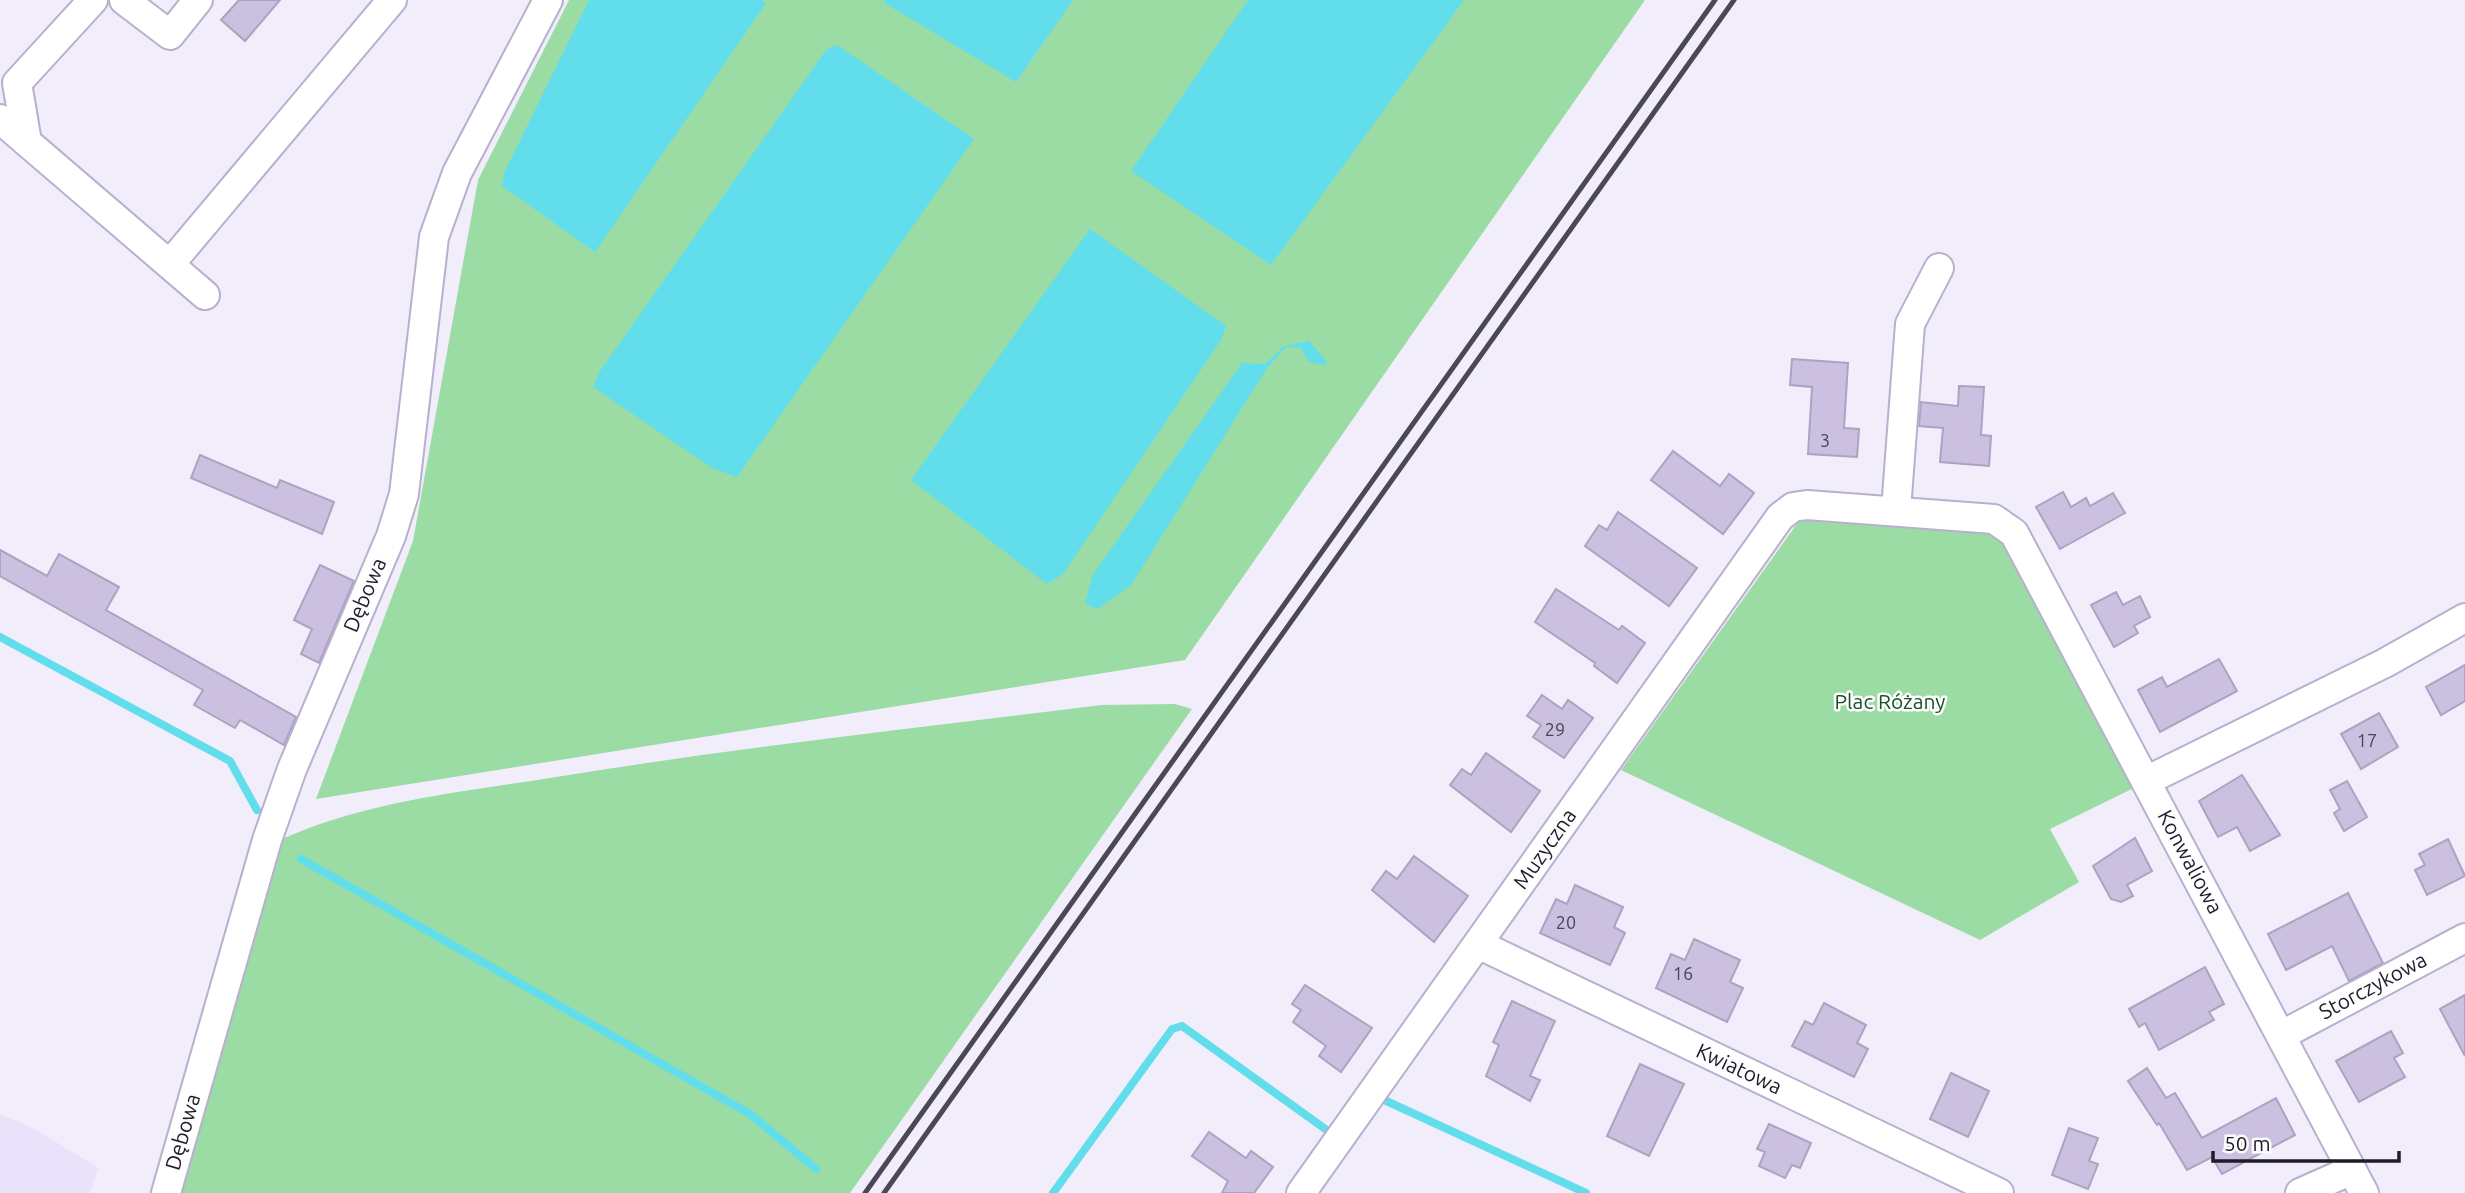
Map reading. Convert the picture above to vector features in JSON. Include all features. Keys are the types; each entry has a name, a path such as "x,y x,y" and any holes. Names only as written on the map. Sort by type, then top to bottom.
{"street":[{"path":"27,142 8,83 93,0"},
{"path":"124,0 170,35 198,0"},
{"path":"170,264 392,0"},
{"name":"Dębowa","path":"166,1193 267,840 297,757 391,536 404,494 435,237 457,173 548,0"},
{"path":"0,119 205,295"},
{"path":"1896,510 1910,324 1939,268"},
{"name":"Muzyczna","path":"1301,1193 1780,517 1793,507 1807,505 1896,510"},
{"name":"Konwaliowa","path":"1896,510 1994,519 2014,533 2358,1181"},
{"path":"2146,781 2385,663 2465,618"},
{"name":"Storczykowa","path":"2282,1035 2465,938"},
{"name":"Kwiatowa","path":"1478,944 1999,1193"},
{"path":"2301,1193 2358,1181"}],"shaded area":[{"path":"0,1114 35,1129 98,1168 90,1193 0,1193"}],"green space":[{"path":"569,0 1645,0 1185,660 316,799 413,541 478,180"},
{"name":"Plac Różany","path":"1801,518 1993,533 2007,544 2136,787 2050,829 2079,882 1980,940 1621,770"},
{"path":"1175,704 1192,709 850,1193 177,1193 278,841 343,817 412,800 619,767 1102,705"}],"water":[{"path":"589,0 762,0 766,3 595,252 502,186 505,171"},
{"path":"884,0 1073,0 1016,82 886,4"},
{"path":"1248,0 1464,0 1271,265 1131,171"},
{"path":"837,45 974,139 737,477 712,468 593,387 598,374 826,50"},
{"path":"1090,229 1226,326 1221,340 1063,574 1047,584 911,480"},
{"path":"1309,341 1327,362 1324,365 1309,362 1301,348 1286,347 1267,368 1131,585 1098,609 1085,604 1092,576 1242,363 1265,364 1284,346"}],"building":[{"path":"239,0 280,0 245,41 221,20"},
{"path":"1792,359 1848,363 1844,428 1859,429 1857,457 1808,454 1812,387 1790,385"},
{"path":"1959,386 1984,387 1981,435 1991,436 1989,466 1940,462 1943,428 1919,426 1921,402 1958,406"},
{"path":"1673,451 1720,486 1729,474 1754,493 1723,534 1651,480"},
{"path":"200,455 277,488 280,480 334,502 322,534 191,478"},
{"path":"2063,492 2071,507 2086,498 2090,506 2113,493 2125,513 2060,549 2036,507"},
{"path":"1618,512 1697,568 1669,606 1585,546 1599,525 1607,530"},
{"path":"0,550 47,576 59,554 119,587 106,610 296,717 284,745 240,720 235,728 194,705 203,690 0,576"},
{"path":"320,565 354,581 319,663 301,654 312,629 294,620"},
{"path":"1556,589 1619,630 1622,626 1645,643 1617,683 1594,666 1595,663 1535,622"},
{"path":"2116,592 2123,605 2140,596 2150,617 2134,626 2138,633 2114,647 2091,605"},
{"path":"2219,659 2237,691 2160,732 2138,690 2162,677 2167,687"},
{"path":"2465,665 2465,701 2441,715 2426,687"},
{"path":"1542,695 1562,709 1568,700 1593,718 1564,758 1533,737 1541,725 1527,716"},
{"path":"2379,713 2398,747 2361,769 2341,734"},
{"path":"1486,753 1540,791 1511,832 1450,785 1462,769 1471,775"},
{"path":"2242,775 2280,835 2250,851 2237,827 2218,837 2199,801"},
{"path":"2347,781 2367,817 2344,831 2334,813 2340,809 2330,790"},
{"path":"2135,838 2152,871 2127,885 2133,896 2121,902 2111,899 2093,866"},
{"path":"2448,839 2465,876 2427,895 2415,870 2425,865 2419,854"},
{"path":"1414,856 1468,896 1434,942 1372,890 1386,871 1397,879"},
{"path":"1575,885 1623,907 1614,927 1625,933 1610,965 1540,933 1556,899 1567,904"},
{"path":"2348,893 2383,963 2349,981 2332,946 2286,970 2268,934"},
{"path":"1694,939 1740,960 1730,982 1743,988 1727,1022 1656,988 1671,954 1685,960"},
{"path":"2205,967 2224,1004 2209,1012 2214,1020 2159,1050 2145,1023 2139,1027 2129,1009"},
{"path":"1305,985 1372,1028 1341,1072 1319,1056 1326,1046 1293,1022 1301,1010 1292,1004"},
{"path":"2465,995 2465,1056 2440,1009"},
{"path":"1512,1001 1555,1021 1530,1076 1540,1080 1530,1101 1486,1076 1499,1045 1493,1042"},
{"path":"1824,1003 1866,1025 1857,1043 1868,1049 1854,1077 1792,1046 1805,1021 1813,1025"},
{"path":"2391,1031 2403,1053 2394,1058 2405,1077 2359,1102 2336,1061"},
{"path":"1640,1064 1684,1084 1649,1156 1607,1136"},
{"path":"2147,1068 2166,1098 2175,1093 2202,1138 2276,1098 2295,1135 2222,1174 2212,1157 2187,1170 2159,1123 2157,1125 2128,1081"},
{"path":"1951,1073 1989,1091 1968,1137 1930,1119"},
{"path":"1769,1124 1811,1143 1800,1168 1792,1165 1785,1178 1759,1166 1765,1152 1757,1149"},
{"path":"2069,1128 2098,1138 2089,1161 2098,1164 2088,1189 2052,1175"},
{"path":"1209,1132 1246,1158 1251,1151 1273,1167 1254,1193 1222,1193 1228,1181 1192,1156"}],"waterway":[{"path":"0,637 230,761 257,810"},
{"path":"301,859 750,1114 816,1169"},
{"path":"1053,1193 1172,1029 1182,1026 1328,1131"},
{"path":"1382,1099 1586,1193"}],"railway":[{"path":"865,1193 1715,0"},
{"path":"884,1193 1734,0"}]}
